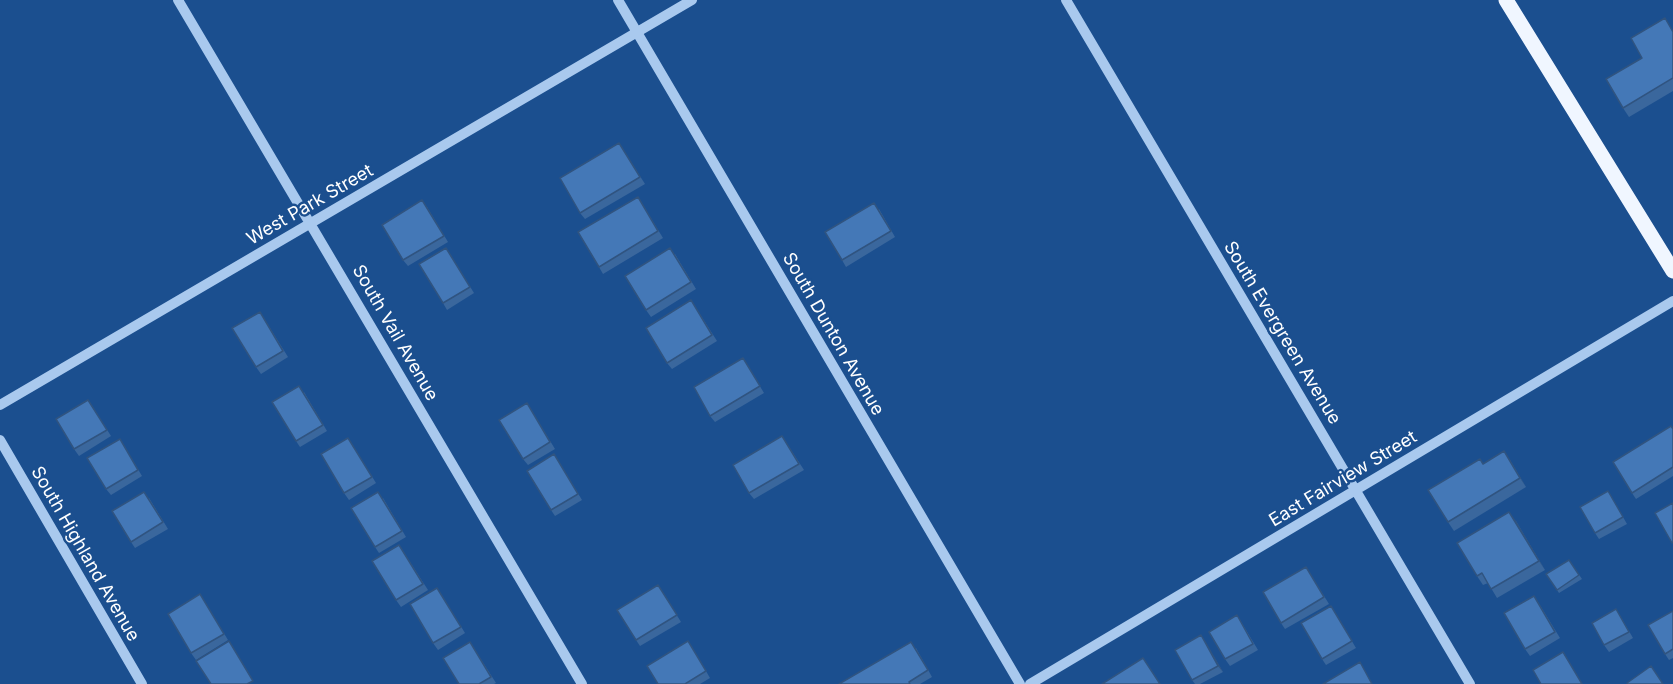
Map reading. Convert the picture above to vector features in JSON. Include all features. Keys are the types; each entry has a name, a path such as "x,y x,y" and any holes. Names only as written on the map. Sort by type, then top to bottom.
{"main road":[{"path":"1506,0 1673,270"}],"street":[{"name":"South Vail Avenue","path":"178,0 582,684"},
{"name":"South Dunton Avenue","path":"618,0 1020,684"},
{"name":"West Park Street","path":"0,405 692,0"},
{"name":"South Evergreen Avenue","path":"1066,0 1470,684"},
{"name":"East Fairview Street","path":"1030,684 1673,301"},
{"name":"South Highland Avenue","path":"0,440 142,684"}],"building":[{"path":"1665,18 1673,32 1673,78 1623,108 1606,79 1642,58 1631,38"},
{"path":"619,143 640,177 580,213 560,178"},
{"path":"638,197 658,231 599,267 578,232"},
{"path":"422,200 444,236 403,260 382,225"},
{"path":"874,203 891,231 842,260 825,232"},
{"path":"446,248 470,287 443,303 419,264"},
{"path":"670,248 691,282 646,310 625,276"},
{"path":"691,300 712,335 667,363 646,328"},
{"path":"260,312 283,351 256,367 232,328"},
{"path":"743,358 760,386 710,416 694,387"},
{"path":"299,386 323,425 296,441 272,402"},
{"path":"88,400 107,430 74,449 56,419"},
{"path":"527,403 550,442 523,459 499,420"},
{"path":"1671,426 1673,429 1673,467 1632,493 1613,462"},
{"path":"782,436 799,464 749,493 733,465"},
{"path":"348,438 372,477 344,493 321,454"},
{"path":"120,439 138,470 106,489 87,458"},
{"path":"1504,451 1520,478 1448,522 1428,490 1480,459 1483,464"},
{"path":"554,454 578,494 551,510 527,471"},
{"path":"1608,491 1623,517 1595,533 1580,507"},
{"path":"144,492 163,522 131,542 112,511"},
{"path":"378,492 402,531 375,547 351,508"},
{"path":"1673,503 1673,542 1672,543 1655,513"},
{"path":"1509,512 1539,561 1491,589 1482,573 1477,576 1457,543"},
{"path":"399,545 423,584 396,600 372,561"},
{"path":"1569,560 1579,575 1557,590 1546,574"},
{"path":"1306,567 1324,597 1281,623 1263,592"},
{"path":"658,585 677,615 636,640 617,610"},
{"path":"437,588 461,627 433,643 410,604"},
{"path":"200,594 224,634 191,653 168,614"},
{"path":"1534,596 1555,632 1525,649 1504,613"},
{"path":"1331,606 1352,641 1322,659 1301,623"},
{"path":"1616,609 1629,632 1604,645 1592,623"},
{"path":"1673,611 1673,649 1665,654 1648,625"},
{"path":"1237,615 1253,644 1225,659 1209,632"},
{"path":"1201,635 1218,666 1192,680 1175,650"},
{"path":"229,641 253,681 247,684 211,684 196,661"},
{"path":"688,641 706,671 685,684 658,684 647,666"},
{"path":"470,642 491,677 479,684 459,684 443,658"},
{"path":"911,642 928,670 909,682 910,684 839,684"},
{"path":"1563,652 1582,684 1541,684 1533,670"},
{"path":"1143,658 1160,684 1102,684"},
{"path":"1360,662 1372,684 1323,684"},
{"path":"1651,666 1663,684 1627,683"}]}
